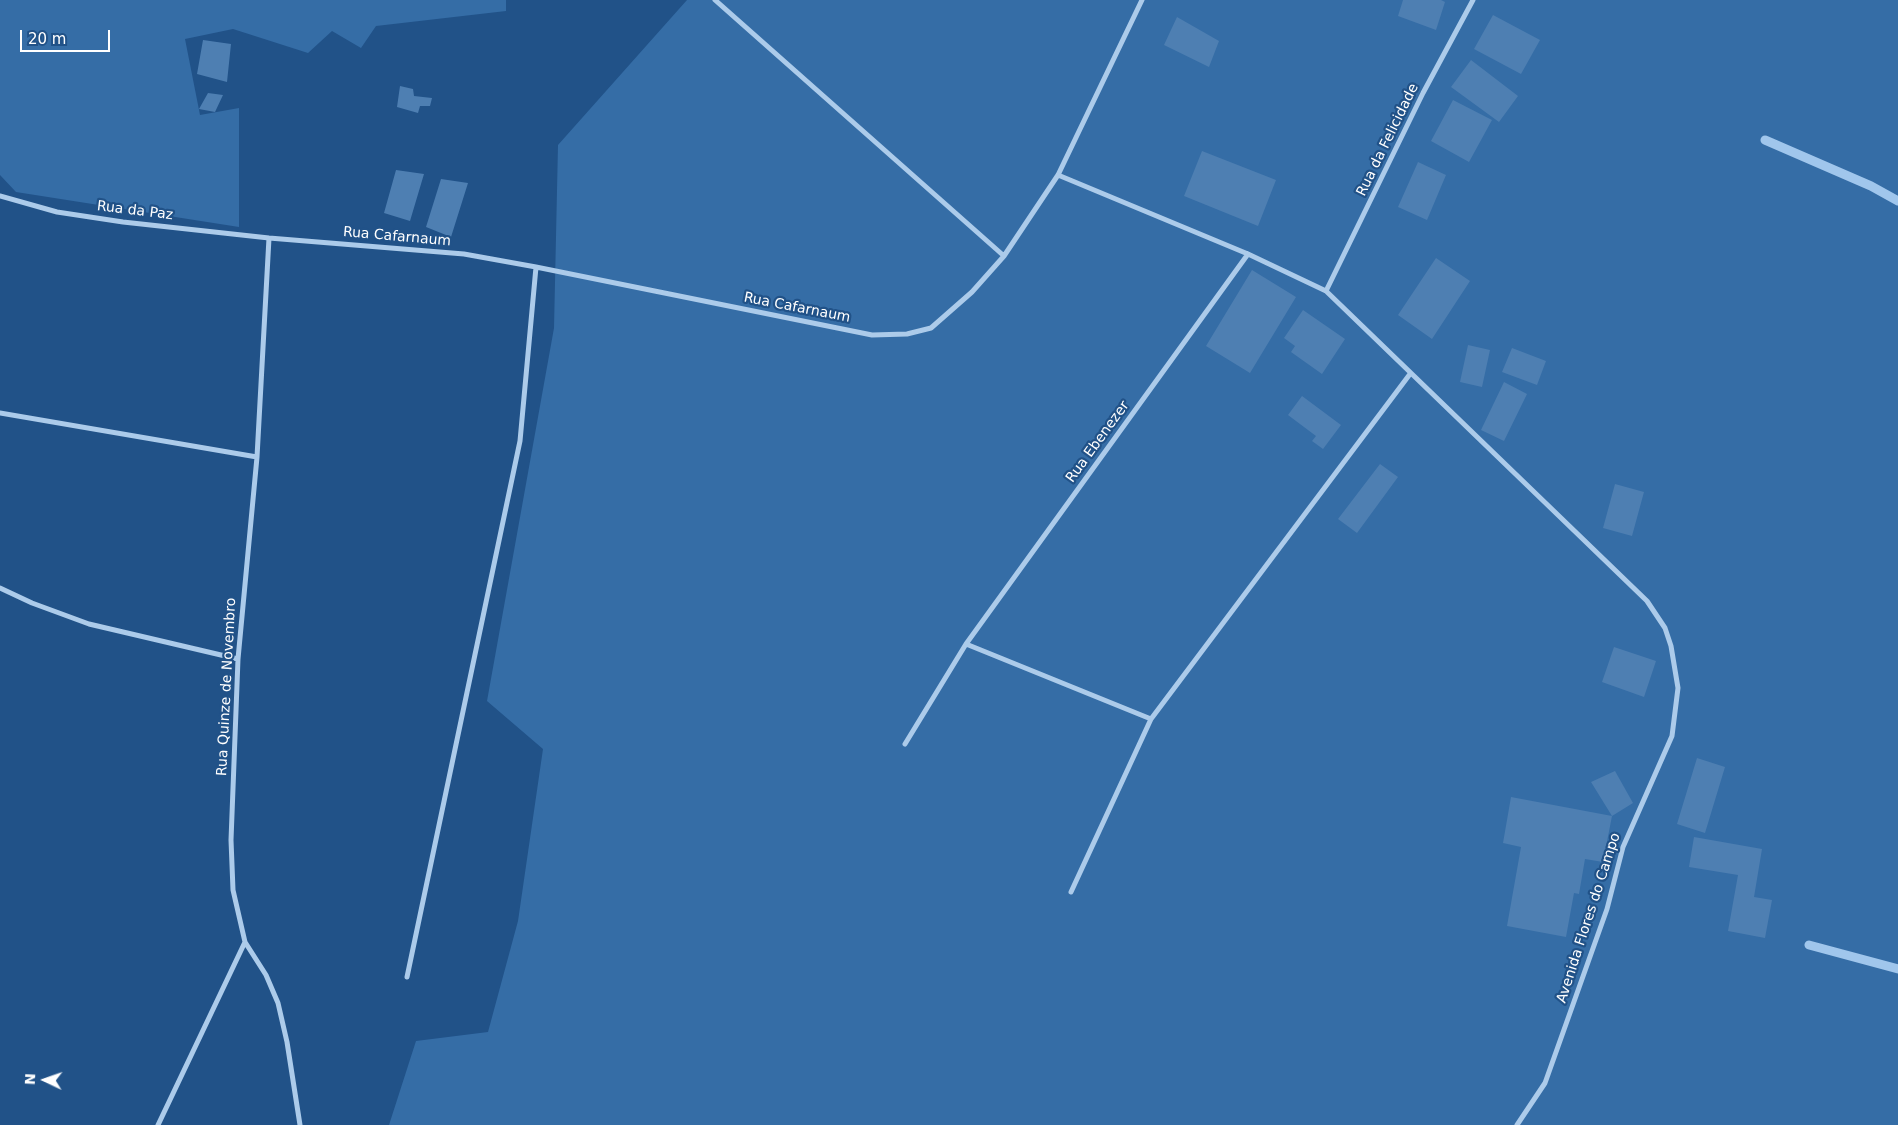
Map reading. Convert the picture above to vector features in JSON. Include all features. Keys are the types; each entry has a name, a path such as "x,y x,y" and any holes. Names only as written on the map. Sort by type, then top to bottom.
{"street":[{"path":"715,0 1004,256"},
{"name":"Rua Cafarnaum","path":"269,238 464,254 872,335 899,335 931,328 972,292 1004,256 1058,175 1142,0"},
{"name":"Rua da Felicidade","path":"1326,291 1423,93 1473,0"},
{"name":"Avenida Flores do Campo","path":"1058,175 1248,254 1326,291 1647,601 1666,628 1672,646 1678,688 1672,736 1622,847 1607,909 1545,1083 1517,1125"},
{"name":"Rua da Paz","path":"0,196 57,212 123,222 269,238"},
{"name":"Rua Quinze de Novembro","path":"269,238 257,457 238,659 231,840 233,890 245,942 266,975 278,1003 287,1042 300,1125"},
{"name":"Rua Ebenezer","path":"905,744 966,644 1248,254"},
{"path":"407,977 520,441 536,267"},
{"path":"1071,892 1150,719 1410,374"},
{"path":"0,413 257,457"},
{"path":"0,588 32,603 89,624 238,659"},
{"path":"966,644 1150,719"},
{"path":"158,1125 245,942"}],"shaded area":[{"path":"0,0 506,0 506,11 376,26 361,48 332,31 308,53 233,29 185,39 200,115 239,108 239,227 16,192 0,175"},
{"path":"687,0 1898,0 1898,1125 389,1125 416,1041 488,1032 518,921 543,749 487,701 554,328 558,145"}],"building":[{"path":"1403,0 1441,0 1445,2 1436,30 1398,16"},
{"path":"1493,15 1540,40 1521,74 1474,49"},
{"path":"1177,17 1219,41 1209,67 1164,45"},
{"path":"203,40 231,44 227,82 197,74"},
{"path":"1471,60 1518,96 1499,122 1451,87"},
{"path":"400,86 413,89 414,96 432,98 430,106 420,106 418,113 397,107"},
{"path":"208,93 223,95 215,112 199,109"},
{"path":"1453,100 1492,120 1469,162 1431,141"},
{"path":"1202,151 1276,180 1258,226 1184,196"},
{"path":"1418,162 1446,175 1427,220 1398,207"},
{"path":"396,170 424,174 410,221 384,213"},
{"path":"441,179 468,183 451,237 426,227"},
{"path":"1436,258 1470,281 1432,339 1398,315"},
{"path":"1252,270 1296,297 1250,373 1206,346"},
{"path":"1303,310 1345,339 1322,374 1291,352 1295,346 1284,338"},
{"path":"1468,345 1490,350 1482,387 1460,382"},
{"path":"1512,348 1546,361 1537,385 1502,372"},
{"path":"1504,382 1527,394 1504,441 1481,430"},
{"path":"1302,396 1341,425 1323,449 1312,441 1316,436 1288,415"},
{"path":"1380,464 1398,477 1357,533 1338,519"},
{"path":"1615,484 1644,492 1632,536 1603,528"},
{"path":"1614,647 1656,661 1644,697 1602,682"},
{"path":"1697,758 1725,767 1705,833 1677,824"},
{"path":"1615,771 1633,803 1612,816 1591,782"},
{"path":"1511,797 1612,816 1603,862 1585,859 1579,894 1574,893 1566,937 1507,926 1521,847 1503,843"},
{"path":"1694,837 1762,849 1754,897 1772,900 1765,938 1728,931 1738,875 1689,867"}],"waterway":[{"path":"1765,140 1871,186 1898,201"},
{"path":"1809,945 1898,969"}]}
